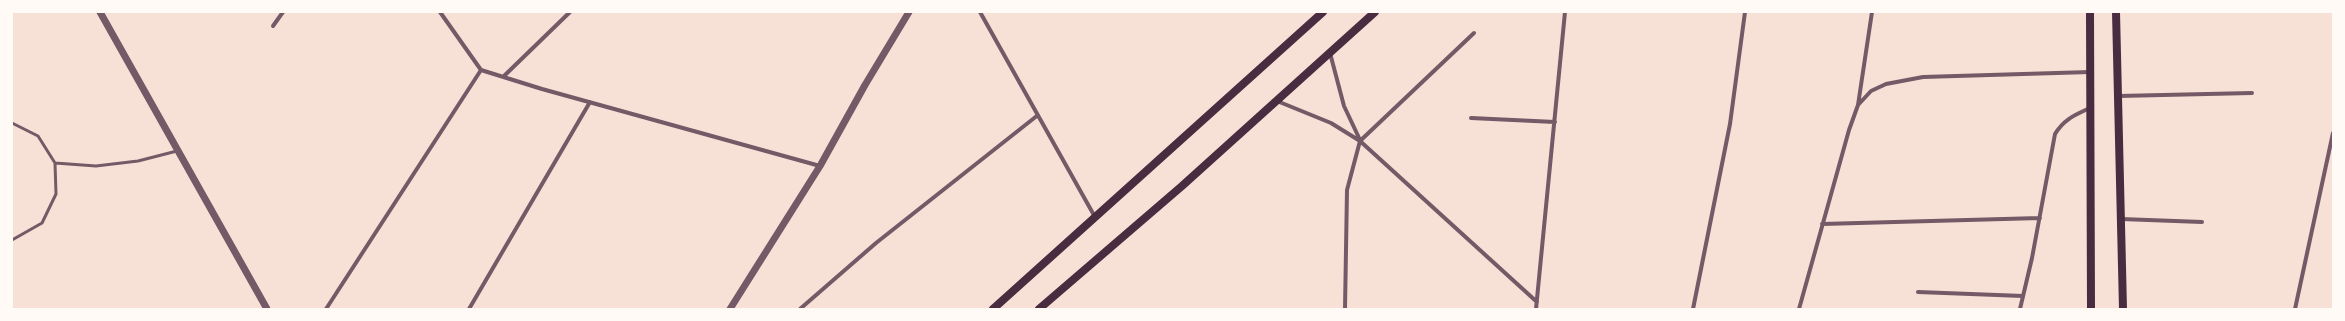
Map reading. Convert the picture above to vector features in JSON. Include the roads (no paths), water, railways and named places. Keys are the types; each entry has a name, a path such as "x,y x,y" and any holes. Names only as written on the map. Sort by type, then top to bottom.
{"main road":[{"path":"993,309 1323,12"},
{"path":"1039,309 1182,186 1375,12"},
{"path":"2090,12 2091,309"},
{"path":"2116,12 2123,309"}],"street":[{"path":"100,12 267,309"},
{"path":"273,26 283,12"},
{"path":"440,12 481,70 820,166"},
{"path":"504,76 570,12"},
{"path":"730,309 820,166 865,85 909,12"},
{"path":"980,12 1095,218"},
{"path":"1536,309 1565,12"},
{"path":"1693,309 1730,124 1745,12"},
{"path":"1799,309 1822,224 1858,105 1872,12"},
{"path":"1345,309 1347,190 1360,141 1474,33"},
{"path":"1330,53 1344,106 1360,141"},
{"path":"326,309 481,70"},
{"path":"1858,105 1871,92 1886,84 1923,77 2091,72"},
{"path":"2118,96 2252,93"},
{"path":"1277,101 1331,123 1360,141 1537,302"},
{"path":"469,309 590,102"},
{"path":"2020,309 2040,218 2055,134 2060,125 2068,119 2091,108"},
{"path":"800,309 876,243 1038,115"},
{"path":"1471,118 1555,122"},
{"path":"2295,309 2333,133"},
{"path":"1822,224 2040,218"},
{"path":"2121,219 2202,222"},
{"path":"1918,292 2023,296"}],"lane":[{"path":"12,123 38,136 55,163 56,194 42,223 12,240"},
{"path":"55,163 96,166 138,161 177,151"}]}
